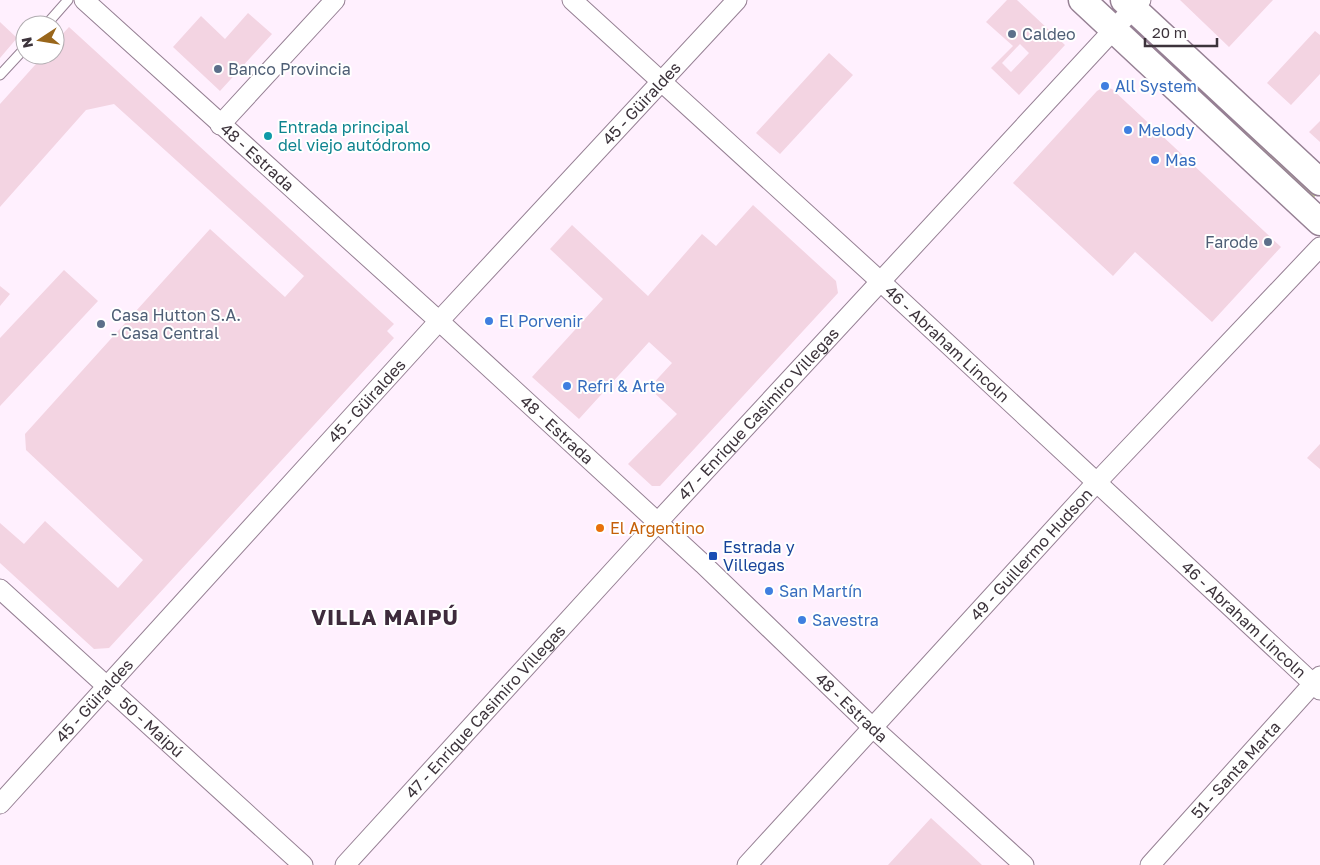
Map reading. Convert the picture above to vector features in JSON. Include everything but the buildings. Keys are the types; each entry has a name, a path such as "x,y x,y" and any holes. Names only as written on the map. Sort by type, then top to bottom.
{"main road":[{"path":"1082,0 1320,222"},
{"path":"1133,3 1320,182"}],"street":[{"name":"48 - Estrada","path":"84,0 220,125 439,321 657,522 872,727 1024,865"},
{"path":"220,125 335,0"},
{"name":"46 - Abraham Lincoln","path":"572,0 880,281 1096,483 1318,683"},
{"name":"45 - Güiraldes","path":"0,804 439,321 737,0"},
{"name":"47 - Enrique Casimiro Villegas","path":"345,865 657,522 1113,30 1133,3"},
{"name":"49 - Guillermo Hudson","path":"747,865 1096,483 1320,247"},
{"name":"50 - Maipú","path":"0,589 303,865"},
{"name":"51 - Santa Marta","path":"1150,865 1318,683"}],"lane":[{"path":"55,15 68,0"},
{"path":"0,75 15,59"}],"green space":[{"path":"1151,41 1316,195 1313,199 1148,45"}],"place":[{"name":"Caldeo","path":"1012,34"},
{"name":"Banco Provincia","path":"218,69"},
{"name":"All System","path":"1105,86"},
{"name":"Melody","path":"1128,130"},
{"name":"Entrada principal del viejo autódromo","path":"268,136"},
{"name":"Mas","path":"1155,160"},
{"name":"Farode","path":"1268,242"},
{"name":"El Porvenir","path":"489,321"},
{"name":"Casa Hutton S.A. - Casa Central","path":"101,324"},
{"name":"Refri & Arte","path":"567,386"},
{"name":"El Argentino","path":"600,528"},
{"name":"Estrada y Villegas","path":"713,556"},
{"name":"San Martín","path":"769,591"},
{"name":"Savestra","path":"802,620"}],"district":[{"name":"VILLA MAIPÚ","path":"385,617"}]}
